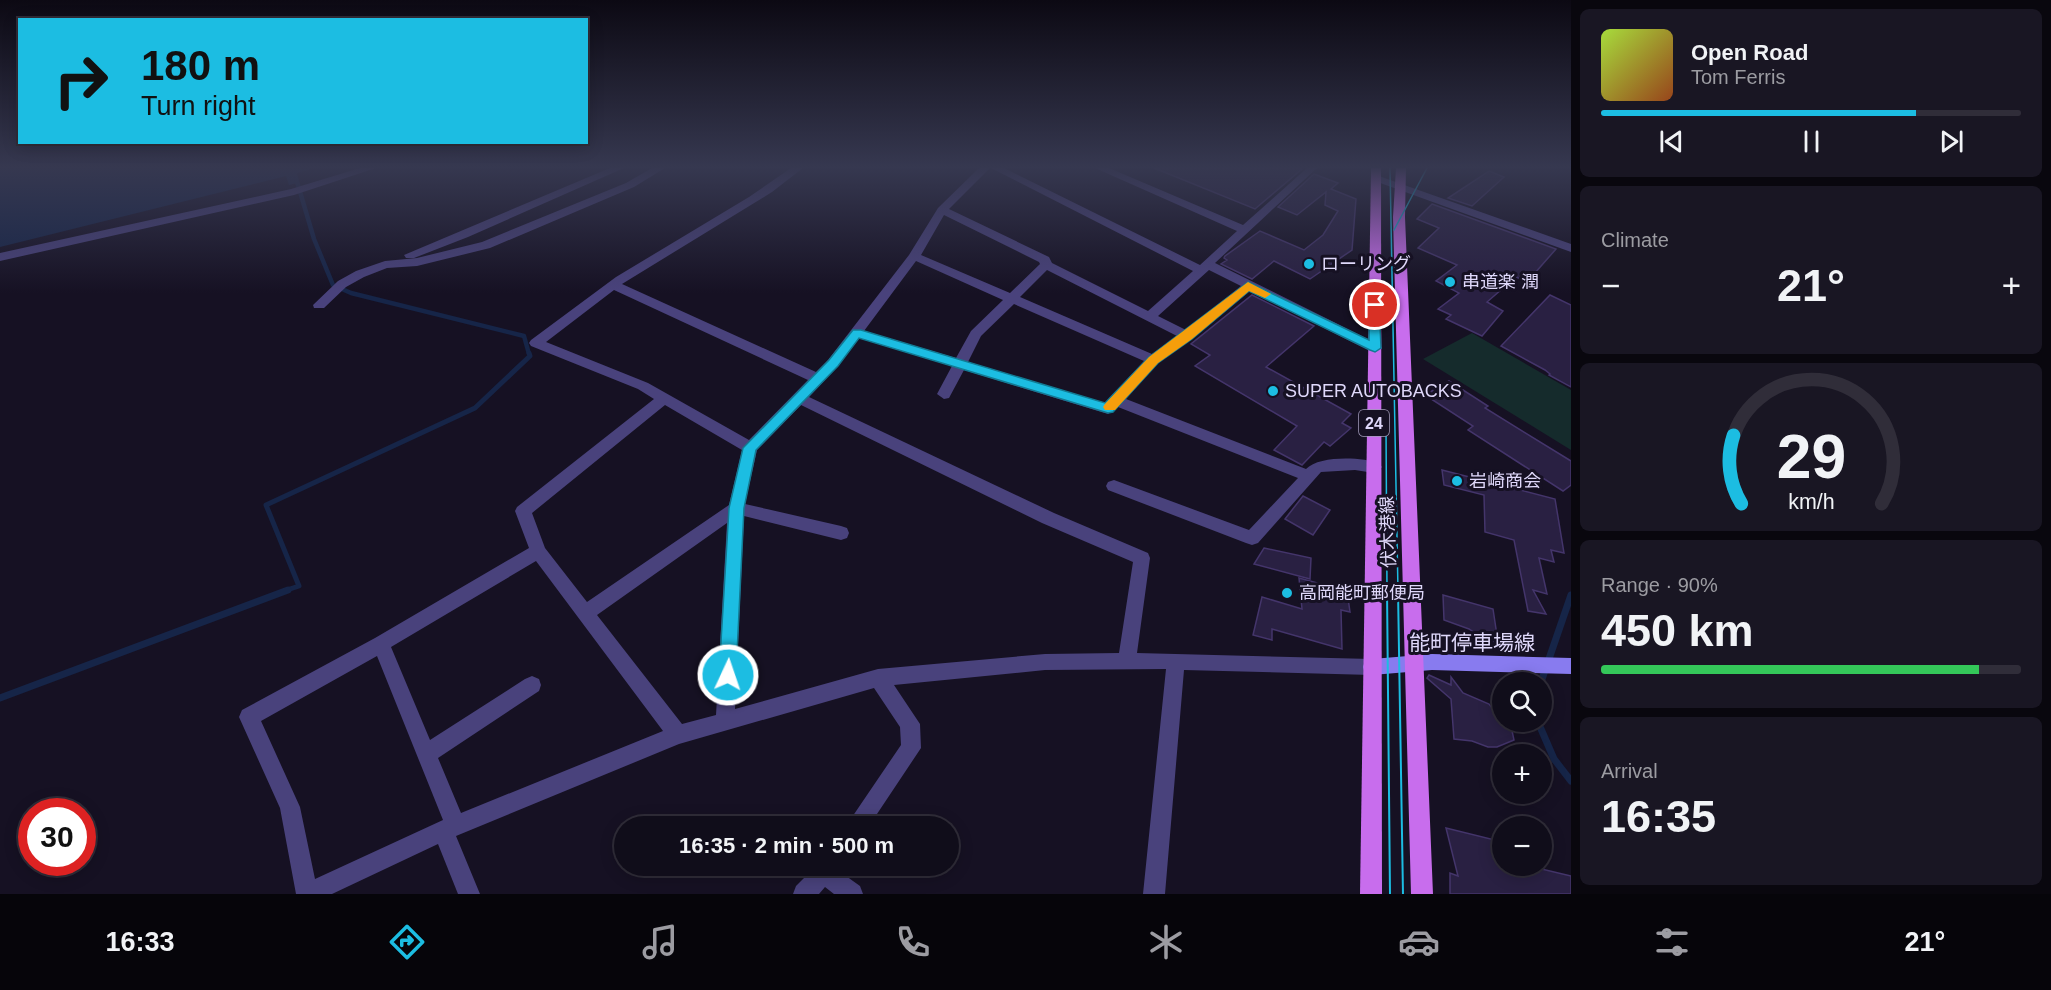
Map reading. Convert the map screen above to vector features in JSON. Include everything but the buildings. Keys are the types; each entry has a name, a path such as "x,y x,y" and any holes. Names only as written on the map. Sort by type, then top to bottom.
{"main road":[{"name":"伏木港線","path":"1371,894 1376,210"},
{"name":"伏木港線","path":"1400,210 1422,894"},
{"name":"能町停車場線","path":"1372,667 1432,662 1571,666"}],"street":[{"path":"0,257 214,210"},
{"path":"319,305 342,284 360,274 464,235 522,210"},
{"path":"385,265 417,262 486,245 571,210"},
{"path":"736,210 613,285 570,314 536,343 643,386 750,448"},
{"path":"725,722 736,508 750,448 818,379 857,333 914,256 942,210 1045,260 1046,265 1187,336"},
{"path":"1084,210 1375,348"},
{"path":"1197,210 1244,230"},
{"path":"1149,317 1267,210"},
{"path":"1463,210 1571,248"},
{"path":"914,256 1153,360"},
{"path":"944,394 976,334 1046,265"},
{"path":"613,285 818,379"},
{"path":"857,333 1108,409 1153,360 1187,336 1248,286"},
{"path":"799,398 1048,518 1142,558 1127,662"},
{"path":"664,399 523,511 538,551 678,735"},
{"path":"1117,401 1309,476"},
{"path":"1114,486 1251,538 1317,467 1355,464 1374,467"},
{"path":"585,613 736,508 841,533"},
{"path":"538,551 381,644 249,717 290,807 307,894 449,828 678,735 878,678 1045,662 1176,661 1372,667"},
{"path":"381,644 426,754 469,894"},
{"path":"1154,894 1176,661"},
{"path":"864,816 911,748 910,724 878,678"},
{"path":"426,754 532,685"},
{"path":"804,894 821,876"},
{"path":"834,876 852,894"}],"green space":[{"path":"1472,333 1571,390 1571,450 1423,359"}],"water":[{"path":"0,210 150,210 0,247"}],"waterway":[{"path":"305,210 314,239 333,285 351,293 524,336 529,354"},
{"path":"284,591 299,586 266,505 475,408 530,356 529,353"},
{"path":"0,698 288,590"},
{"path":"1544,672 1571,595"},
{"path":"1542,732 1554,759 1571,781"}],"tram line":[{"path":"1391,210 1398,591"},
{"path":"1394,230 1405,210"},
{"path":"1386,426 1387,591"},
{"path":"1387,590 1390,894"},
{"path":"1398,590 1403,894"}],"slow traffic":[{"path":"1110,407 1153,360 1187,336 1248,286 1265,294"}],"place":[{"name":"ローリング","path":"1309,264"},
{"name":"串道楽 潤","path":"1450,282"},
{"name":"SUPER AUTOBACKS","path":"1273,391"},
{"name":"岩崎商会","path":"1457,481"},
{"name":"高岡能町郵便局","path":"1287,593"}],"route":[{"path":"728,675 736,508 750,448 833,363 857,333 1108,409 1153,360 1187,336 1248,286 1375,348 1375,305"}]}
